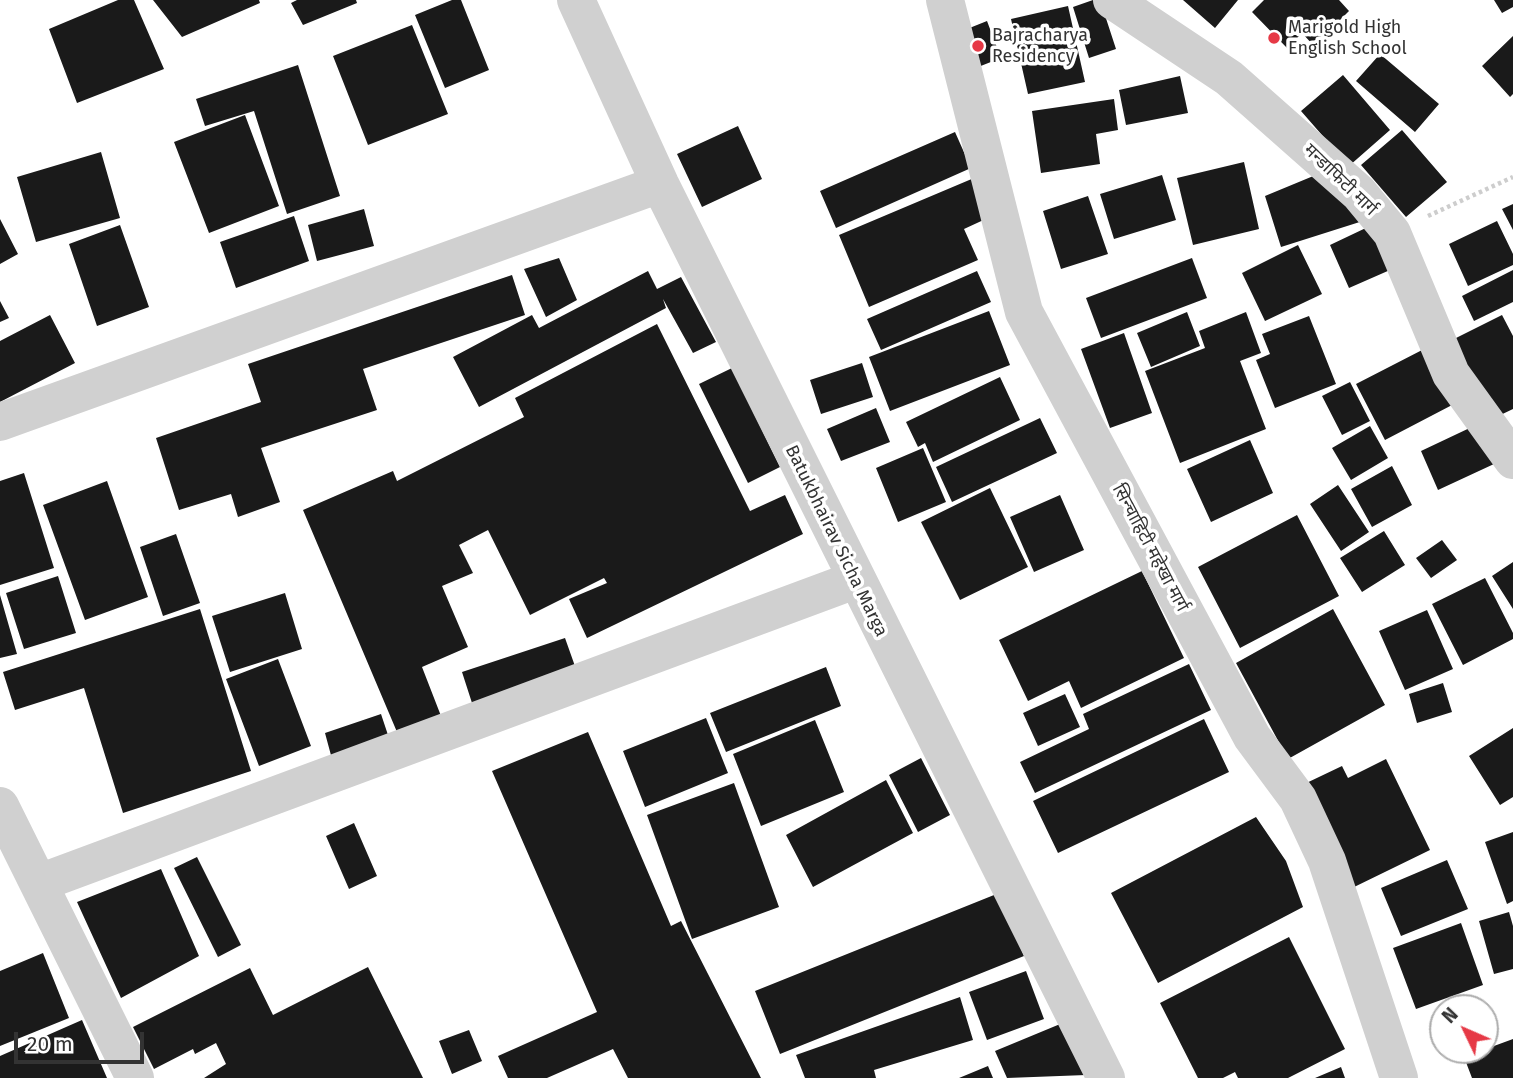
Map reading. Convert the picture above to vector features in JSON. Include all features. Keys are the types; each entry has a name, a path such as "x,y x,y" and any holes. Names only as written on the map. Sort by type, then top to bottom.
{"street":[{"name":"Batukbhairav Sicha Marga","path":"576,0 660,184 855,580 1106,1078"},
{"name":"सिन्चाहिटी महेखा मार्ग","path":"945,0 1024,312 1252,737 1298,799 1327,861 1399,1078"},
{"name":"मन्डाफिटी मार्ग","path":"1112,0 1229,78 1359,193 1392,233 1451,374 1513,460"},
{"path":"0,422 660,184"},
{"path":"39,883 855,580"},
{"path":"0,806 135,1078"}],"path":[{"path":"1392,233 1513,177"}],"building":[{"path":"118,0 134,0 164,69 77,103 49,29"},
{"path":"153,0 259,0 260,3 182,37"},
{"path":"297,0 356,0 357,3 303,25 291,3"},
{"path":"452,0 461,0 489,70 445,88 415,15"},
{"path":"1100,0 1116,49 1089,58 1073,7"},
{"path":"1183,0 1238,0 1215,28"},
{"path":"1264,0 1339,0 1349,11 1314,46 1302,33 1287,48 1252,12"},
{"path":"1494,0 1513,0 1513,7 1502,13"},
{"path":"1068,6 1085,82 1028,94 1011,19"},
{"name":"Bajracharya Residency","path":"987,21 1001,58 968,71 957,33"},
{"path":"412,25 448,114 368,145 333,56"},
{"path":"1513,36 1513,94 1510,97 1482,66"},
{"path":"1380,54 1439,104 1415,132 1356,81"},
{"path":"298,65 340,196 287,214 254,111 205,126 196,99"},
{"path":"1343,75 1390,130 1349,166 1301,111"},
{"path":"1180,76 1188,113 1126,125 1119,90"},
{"path":"1114,99 1118,130 1096,134 1100,164 1041,173 1032,111"},
{"path":"245,115 279,206 209,233 174,142"},
{"path":"738,126 762,179 702,207 677,154"},
{"path":"1402,130 1447,182 1406,217 1361,165"},
{"path":"955,132 971,168 836,228 820,191"},
{"path":"101,152 120,218 36,242 17,177"},
{"path":"1244,162 1259,229 1193,245 1177,178"},
{"path":"1323,172 1366,220 1281,247 1265,196"},
{"path":"1162,175 1176,220 1114,239 1100,194"},
{"path":"974,178 990,217 964,229 978,260 869,307 839,235"},
{"path":"1088,196 1108,254 1061,269 1043,211"},
{"path":"1513,204 1513,230 1502,209"},
{"path":"364,209 374,246 317,261 308,225"},
{"path":"294,216 309,261 236,288 220,242"},
{"path":"0,219 18,254 0,264"},
{"path":"1497,221 1513,254 1513,265 1468,286 1449,244"},
{"path":"120,225 149,307 97,326 69,244"},
{"path":"1370,226 1390,270 1349,288 1330,245"},
{"path":"1298,245 1322,294 1265,321 1242,273"},
{"path":"559,258 577,300 546,317 524,269"},
{"path":"1192,258 1207,298 1101,338 1086,298"},
{"path":"1513,270 1513,302 1474,321 1462,296"},
{"path":"648,271 657,289 681,277 716,342 693,353 663,299 666,308 479,407 453,357 532,315 539,328"},
{"path":"977,271 991,302 881,350 867,319"},
{"path":"512,275 525,315 363,369 377,410 261,448 280,502 238,517 231,494 179,510 156,438 261,402 248,364"},
{"path":"0,301 9,318 0,322"},
{"path":"989,311 1010,365 890,411 869,357"},
{"path":"1187,312 1200,346 1151,367 1137,333"},
{"path":"1246,312 1261,353 1240,361 1266,429 1180,463 1145,371 1205,348 1199,331"},
{"path":"50,315 75,363 0,402 0,341"},
{"path":"1502,315 1513,336 1513,409 1492,419 1452,340"},
{"path":"1309,316 1336,384 1275,408 1256,360 1270,354 1262,334"},
{"path":"657,324 750,511 785,495 803,534 587,638 569,599 607,583 604,578 530,615 488,530 459,545 473,573 442,586 468,647 422,667 441,716 397,732 303,510 393,471 397,481 524,417 515,398"},
{"path":"1124,333 1152,413 1110,428 1081,349"},
{"path":"1426,348 1454,404 1385,440 1356,384"},
{"path":"862,363 873,397 821,414 810,380"},
{"path":"732,368 780,467 748,483 699,384"},
{"path":"1000,377 1020,420 933,462 925,443 918,447 906,422"},
{"path":"1350,382 1370,421 1342,435 1322,396"},
{"path":"876,408 890,442 841,461 827,429"},
{"path":"1040,418 1057,453 952,502 936,467"},
{"path":"1476,425 1494,464 1438,490 1421,451"},
{"path":"1370,426 1388,458 1351,480 1332,448"},
{"path":"1250,440 1273,493 1211,522 1187,469"},
{"path":"923,448 946,502 898,522 876,468"},
{"path":"1392,466 1412,505 1372,527 1351,489"},
{"path":"24,473 54,568 0,585 0,481"},
{"path":"107,481 148,597 85,620 43,505"},
{"path":"1338,485 1369,532 1341,551 1310,504"},
{"path":"990,488 1028,567 960,600 921,522"},
{"path":"1060,495 1084,550 1034,572 1010,517"},
{"path":"1297,515 1339,596 1240,648 1198,567"},
{"path":"1384,531 1405,565 1362,592 1340,558"},
{"path":"176,534 200,603 163,616 140,547"},
{"path":"1442,540 1457,560 1431,578 1416,558"},
{"path":"1513,562 1513,609 1492,576"},
{"path":"1142,571 1184,658 1081,708 1069,681 1028,701 999,640"},
{"path":"58,576 76,633 24,649 6,593"},
{"path":"1485,578 1513,633 1513,639 1463,665 1432,604"},
{"path":"285,593 302,649 230,672 212,616"},
{"path":"0,595 17,654 0,658"},
{"path":"200,609 251,771 123,813 84,688 15,710 3,672"},
{"path":"1333,609 1385,705 1288,759 1236,663"},
{"path":"1427,610 1453,669 1405,690 1379,631"},
{"path":"565,638 576,669 472,703 462,672"},
{"path":"278,659 311,746 259,766 226,679"},
{"path":"1189,664 1211,710 1035,793 1020,762 1089,729 1083,714"},
{"path":"826,667 841,706 726,752 710,713"},
{"path":"1443,683 1452,712 1417,723 1409,694"},
{"path":"1065,694 1080,727 1038,746 1023,713"},
{"path":"381,714 390,741 332,759 325,733"},
{"path":"706,718 728,773 645,807 623,751"},
{"path":"1204,719 1229,772 1058,853 1033,801"},
{"path":"815,720 844,792 761,826 733,754"},
{"path":"1513,728 1513,797 1500,805 1469,756"},
{"path":"588,732 671,926 681,921 761,1078 628,1078 613,1049 547,1078 508,1078 498,1056 597,1012 492,771"},
{"path":"921,758 950,815 918,832 889,775"},
{"path":"1386,759 1430,850 1348,890 1298,787 1342,766 1348,778"},
{"path":"886,780 913,833 813,887 786,835"},
{"path":"734,783 779,907 692,939 647,815"},
{"path":"1256,817 1286,861 1303,907 1158,983 1111,893"},
{"path":"354,823 377,876 349,889 326,836"},
{"path":"1513,832 1513,901 1507,904 1485,842"},
{"path":"197,857 241,945 218,957 174,868"},
{"path":"1447,860 1468,909 1401,936 1381,888"},
{"path":"161,869 199,956 121,998 77,902"},
{"path":"999,893 1024,956 780,1054 755,991"},
{"path":"1509,912 1513,926 1513,969 1494,974 1479,921"},
{"path":"1461,923 1483,985 1458,994 1429,994 1429,1004 1416,1009 1393,948"},
{"path":"1289,937 1345,1049 1288,1078 1238,1078 1235,1072 1223,1078 1198,1078 1160,1003"},
{"path":"43,953 69,1018 0,1046 0,971"},
{"path":"368,967 423,1078 204,1078 226,1064 216,1043 195,1054 193,1049 154,1069 133,1027 250,968 273,1015"},
{"path":"1026,971 1044,1019 987,1040 969,992"},
{"path":"960,997 973,1040 874,1070 876,1078 805,1078 796,1055"},
{"path":"82,1020 107,1078 0,1078 0,1056"},
{"path":"1065,1022 1086,1075 1007,1078 995,1051"},
{"path":"469,1030 482,1061 452,1074 439,1041"},
{"path":"1513,1039 1513,1078 1472,1078 1467,1064 1499,1064 1499,1044"},
{"path":"988,1066 993,1078 959,1078"},
{"path":"1341,1067 1345,1078 1315,1078"}],"place":[{"name":"Marigold High English School","path":"1274,38"},
{"name":"Bajracharya Residency","path":"978,46"}]}
